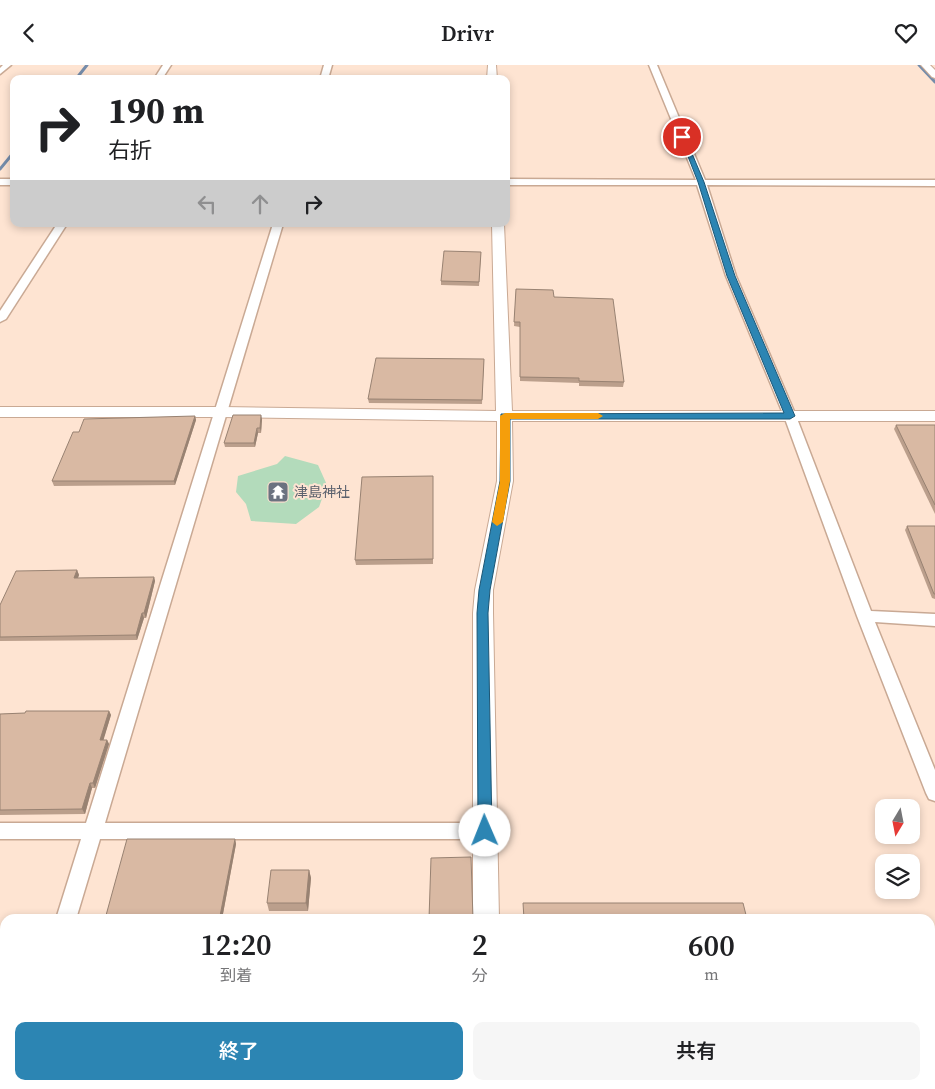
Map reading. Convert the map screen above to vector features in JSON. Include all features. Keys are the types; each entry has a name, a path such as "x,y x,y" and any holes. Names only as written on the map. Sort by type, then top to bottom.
{"street":[{"path":"0,72 7,65"},
{"path":"654,65 701,182 731,276 790,416 865,616 935,793"},
{"path":"925,65 935,75"},
{"path":"510,182 935,183"},
{"path":"0,319 60,227"},
{"path":"67,914 277,227"},
{"path":"486,914 482,613 486,580 505,481 505,416 498,227"},
{"path":"0,412 222,412 505,416 935,416"},
{"path":"865,616 935,620"},
{"path":"0,831 485,831"}],"green space":[{"path":"285,456 318,465 327,485 319,507 296,524 251,521 246,504 236,492 238,476 277,464"}],"building":[{"path":"444,251 481,252 479,282 441,281"},
{"path":"516,289 553,290 554,297 613,299 624,382 579,381 579,378 520,377 520,322 514,322"},
{"path":"376,358 484,359 482,400 368,399"},
{"path":"233,415 261,415 260,428 257,428 254,443 224,443"},
{"path":"195,416 174,481 52,481 73,432 79,432 84,419"},
{"path":"896,425 935,425 935,505"},
{"path":"433,476 433,559 355,560 362,477"},
{"path":"907,526 935,526 935,594 934,594"},
{"path":"77,570 74,578 154,577 136,635 0,637 0,605 16,571"},
{"path":"26,711 109,711 100,740 107,740 82,809 0,810 0,714 25,713"},
{"path":"127,839 235,839 220,914 106,914"},
{"path":"471,857 473,914 429,914 431,858"},
{"path":"271,870 309,870 306,903 267,903"},
{"path":"523,903 743,903 746,914 524,914"}],"waterway":[{"path":"79,75 87,65"},
{"path":"919,65 935,82"},
{"path":"0,169 10,157"}],"slow traffic":[{"path":"497,522 505,481 505,416 598,416"}],"place":[{"name":"津島神社","path":"278,492"}],"route":[{"path":"485,831 482,613 484,590 505,481 505,416 790,416 731,276 701,182 682,137"}]}
